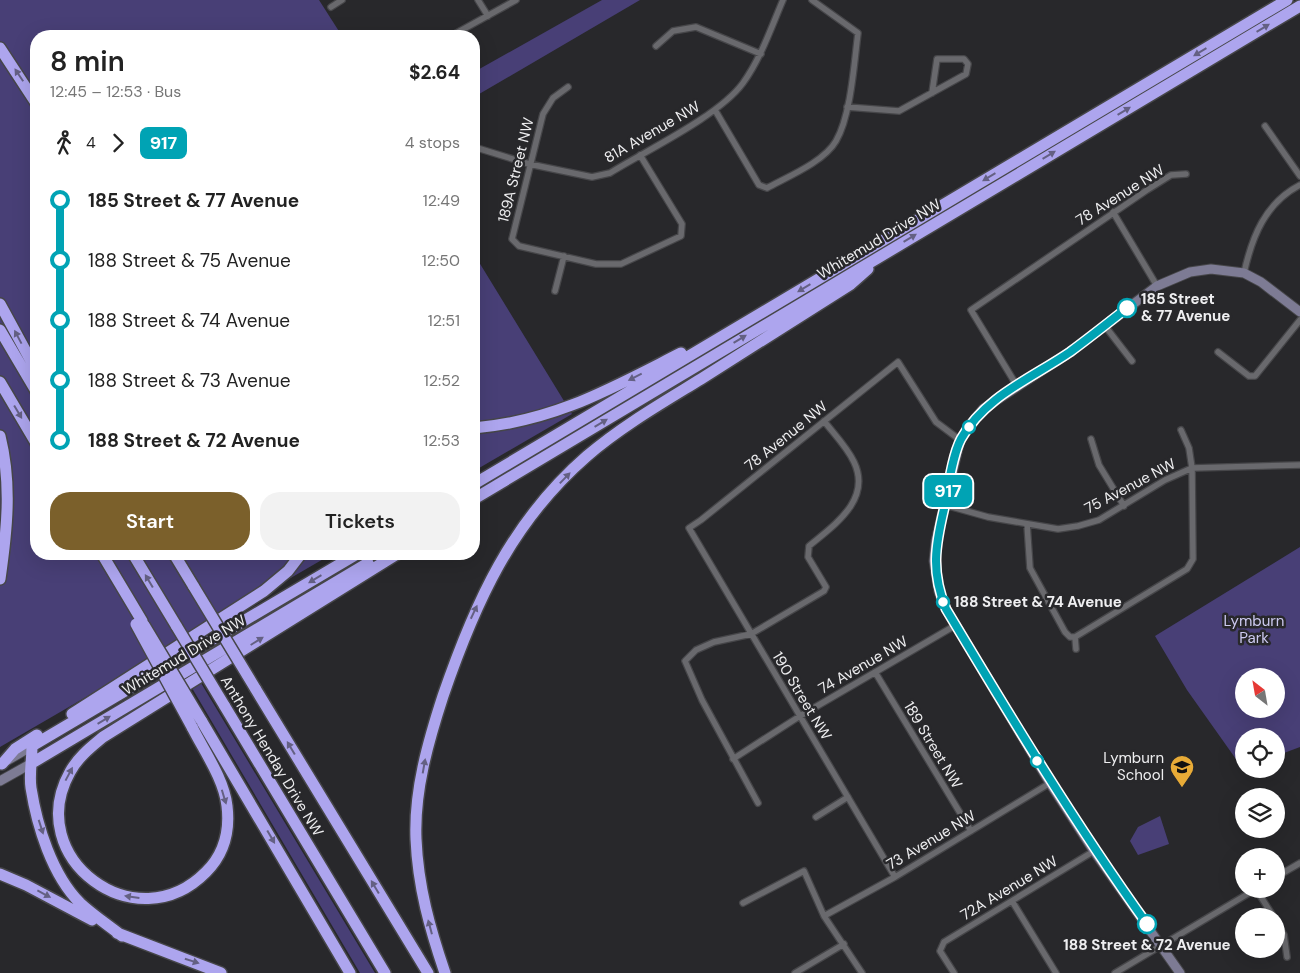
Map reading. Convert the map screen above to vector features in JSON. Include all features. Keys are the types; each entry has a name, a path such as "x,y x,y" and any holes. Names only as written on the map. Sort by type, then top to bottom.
{"highway":[{"name":"Whitemud Drive NW","path":"480,480 1287,0"},
{"name":"Whitemud Drive NW","path":"480,497 1300,6"},
{"path":"0,48 30,93"},
{"path":"445,973 431,934 419,881 416,837 421,783 433,727 471,620 488,583 510,544 550,493 588,456 658,405 851,284 887,252"},
{"path":"480,428 503,426 555,413 623,382 787,298"},
{"path":"0,304 30,359"},
{"path":"0,330 30,381"},
{"path":"0,382 30,433"},
{"path":"0,436 6,466 8,500 0,579"},
{"path":"106,560 197,724 350,973"},
{"name":"Anthony Henday Drive NW","path":"137,560 386,973"},
{"path":"178,560 428,973"},
{"path":"1,764 15,750 264,591 288,571 296,560"},
{"name":"Whitemud Drive NW","path":"32,746 347,560"},
{"name":"Whitemud Drive NW","path":"32,762 373,560"},
{"path":"197,724 227,805 228,828 225,843 218,856 194,882 166,895 133,898 103,888 90,879 73,860 66,846 60,824 60,802 64,784 80,757 104,737 387,560"},
{"path":"32,746 31,786 35,808 56,868 66,886 79,902 122,936"},
{"path":"0,874 26,885 122,936 221,973"}],"street":[{"path":"330,6 342,0"},
{"path":"478,0 488,16"},
{"path":"462,30 516,0"},
{"name":"81A Avenue NW","path":"480,149 529,164 592,177 610,173 715,110 742,84 761,54 783,0"},
{"path":"715,110 759,185 767,188 818,159 836,142 848,107 858,33 812,0"},
{"path":"656,46 673,31 696,27 761,54"},
{"path":"848,107 899,111 932,93 966,74 968,64 964,59 937,59 932,93"},
{"name":"189A Street NW","path":"564,256 519,246 512,239 529,164 543,114 553,98 568,87"},
{"path":"1265,126 1300,176"},
{"path":"555,291 564,256 596,264 621,264 681,236 682,224 640,155"},
{"name":"78 Avenue NW","path":"1017,386 971,310 1113,212 1171,175 1186,174"},
{"path":"1244,273 1249,248 1267,212 1271,206 1300,185"},
{"path":"1113,212 1157,286"},
{"path":"1180,973 1094,851 1050,783 956,625 939,592 934,561 944,505 960,440 983,409 1105,326 1157,286 1178,276 1201,270 1244,273 1261,282 1300,312"},
{"path":"1218,352 1249,376 1255,376 1300,320"},
{"path":"1105,326 1132,361"},
{"name":"78 Avenue NW","path":"689,528 702,520 898,362 936,422 960,440"},
{"path":"758,803 688,672 685,661 696,650 714,642 752,634 824,591 826,587 808,557 809,546 848,512 855,500 858,482 855,463 824,421"},
{"path":"1027,524 1030,568 1065,632 1070,637 1075,638 1187,569 1191,564 1193,553 1192,468 1189,448 1181,430"},
{"path":"1092,439 1099,465 1124,506"},
{"name":"75 Avenue NW","path":"944,505 1058,529 1098,520 1165,480 1192,468 1300,465"},
{"name":"190 Street NW","path":"689,528 895,877"},
{"name":"74 Avenue NW","path":"733,759 800,716 956,625"},
{"path":"1075,638 1076,649"},
{"name":"189 Street NW","path":"874,672 970,831"},
{"name":"Whitemud Drive NW","path":"1,764 32,746"},
{"name":"Whitemud Drive NW","path":"0,782 32,762"},
{"name":"73 Avenue NW","path":"824,916 895,877 1050,783"},
{"path":"816,817 848,797"},
{"name":"72A Avenue NW","path":"954,973 940,951 944,942 1094,851"},
{"path":"1285,872 1300,863"},
{"path":"744,903 804,871 824,916 862,973"},
{"path":"1115,973 1241,898"},
{"path":"1012,901 1056,973"},
{"path":"1285,942 1287,957"},
{"path":"795,973 844,944"}],"green space":[{"path":"0,0 319,0 338,30 30,30 30,560 322,560 0,747"},
{"path":"602,0 640,0 480,93 480,69"},
{"path":"480,264 572,414 480,468"},
{"name":"Lymburn Park","path":"1300,547 1300,747 1285,753 1285,728 1235,728 1235,758 1187,690 1155,636"},
{"path":"201,683 375,973 360,973 192,688"},
{"path":"1160,816 1169,844 1138,855 1130,841 1138,827"}],"bus line":[{"name":"917","path":"1127,308 1070,352 988,405 976,418 960,440 936,541 934,561 939,592 946,609 1050,783 1094,851 1147,924"}],"place":[{"name":"185 Street & 77 Avenue","path":"1127,308"},
{"name":"188 Street & 74 Avenue","path":"943,602"},
{"name":"Lymburn School","path":"1182,788"},
{"name":"188 Street & 72 Avenue","path":"1147,924"}]}
